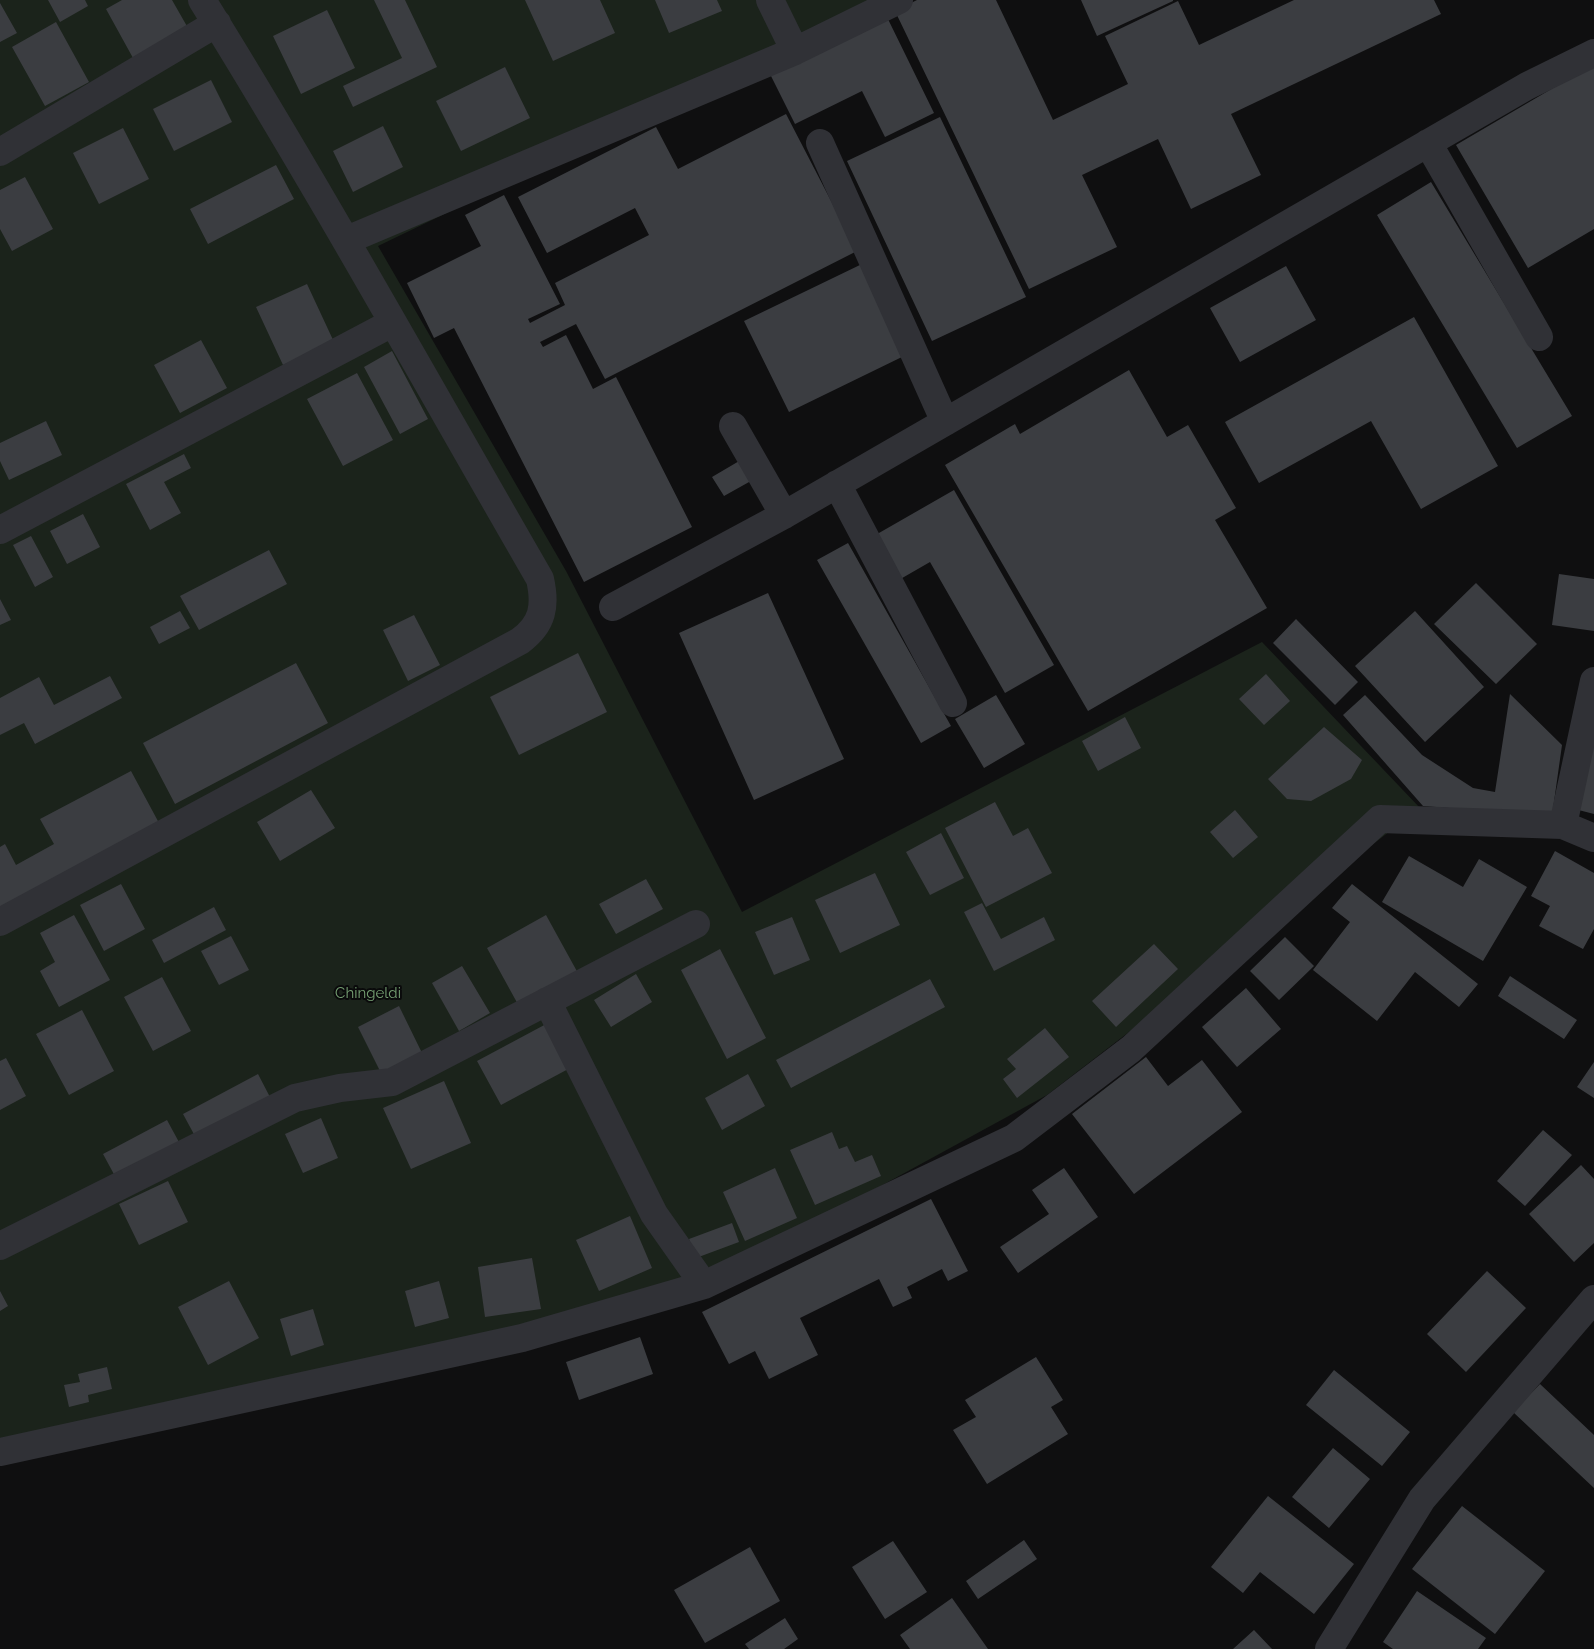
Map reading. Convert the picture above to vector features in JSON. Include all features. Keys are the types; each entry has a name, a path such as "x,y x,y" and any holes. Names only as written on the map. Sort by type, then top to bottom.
{"street":[{"path":"0,922 520,641 533,631 541,614 544,596 540,579 392,324 347,240 202,0"},
{"path":"770,0 795,51"},
{"path":"347,240 795,51 899,0"},
{"path":"0,152 217,23"},
{"path":"613,607 784,515 1527,86 1594,53"},
{"path":"820,143 945,422"},
{"path":"1428,143 1540,337"},
{"path":"0,530 392,324"},
{"path":"733,426 784,515"},
{"path":"837,484 953,703"},
{"path":"1563,825 1594,681"},
{"path":"0,1452 522,1338 704,1285 1014,1138 1131,1049 1380,820 1563,825 1594,838"},
{"path":"0,1246 296,1098 340,1088 392,1082 696,924"},
{"path":"547,1001 654,1214 704,1285"},
{"path":"1330,1649 1422,1499 1594,1299"}],"green space":[{"name":"Chingeldi","path":"0,0 889,0 378,246 566,571 742,912 1262,642 1420,808 1047,1095 780,1241 522,1338 0,1449"}],"building":[{"path":"48,0 85,0 88,6 60,22"},
{"path":"122,0 172,0 188,28 133,58 106,9"},
{"path":"374,0 405,0 437,67 353,107 343,86 402,58"},
{"path":"525,0 600,0 615,33 553,61"},
{"path":"655,0 717,0 722,11 669,33"},
{"path":"917,0 996,0 1053,120 1128,84 1105,36 1178,1 1199,45 1294,0 1434,0 1441,14 1231,114 1261,175 1191,209 1158,139 1082,175 1117,247 1029,289 895,11"},
{"path":"1081,0 1173,0 1173,1 1097,36"},
{"path":"0,3 17,33 0,42"},
{"path":"327,10 355,68 301,94 273,36"},
{"path":"884,11 934,113 885,137 862,91 795,124 767,68"},
{"path":"56,22 89,82 45,106 12,47"},
{"path":"1594,64 1594,229 1528,268 1456,145"},
{"path":"505,67 530,118 461,151 436,101"},
{"path":"211,80 232,122 174,151 153,109"},
{"path":"786,114 857,251 605,379 576,324 540,342 543,347 566,335 593,389 616,377 692,527 584,582 454,328 434,338 407,283 481,246 465,215 504,195 560,304 528,319 530,323 565,305 555,283 649,235 635,208 547,253 518,197 656,127 678,169"},
{"path":"940,117 1026,297 932,341 847,161"},
{"path":"383,126 403,167 353,192 333,151"},
{"path":"123,128 149,179 99,204 73,153"},
{"path":"276,165 294,199 208,244 190,209"},
{"path":"25,177 53,229 12,251 0,229 0,190"},
{"path":"1431,182 1572,416 1517,448 1377,215"},
{"path":"862,264 906,355 789,412 744,321"},
{"path":"1286,266 1316,320 1240,362 1210,308"},
{"path":"307,284 334,342 283,365 256,307"},
{"path":"1414,317 1498,466 1421,509 1371,421 1259,483 1225,422"},
{"path":"201,340 227,388 180,413 154,365"},
{"path":"392,351 428,419 400,434 364,367"},
{"path":"1129,370 1167,437 1188,425 1236,508 1215,520 1267,608 1088,711 945,465 1015,424 1020,434"},
{"path":"357,373 393,440 343,466 307,399"},
{"path":"46,421 62,455 9,480 0,461 0,443"},
{"path":"184,454 191,468 164,482 181,513 150,530 126,484"},
{"path":"746,457 758,477 724,496 712,477"},
{"path":"954,490 1054,665 1005,693 930,562 897,581 872,537"},
{"path":"83,514 100,547 67,564 50,531"},
{"path":"31,536 53,577 35,587 13,545"},
{"path":"848,543 951,726 921,743 817,560"},
{"path":"269,550 287,584 199,630 180,596"},
{"path":"1559,574 1594,579 1594,631 1552,625"},
{"path":"1476,583 1537,644 1496,684 1434,624"},
{"path":"768,593 844,759 754,800 679,633"},
{"path":"0,599 11,620 0,625"},
{"path":"180,611 190,628 159,644 150,627"},
{"path":"1415,611 1484,687 1425,742 1355,666"},
{"path":"414,615 440,665 408,681 383,630"},
{"path":"1296,619 1358,682 1335,705 1273,643"},
{"path":"578,653 607,712 519,755 490,697"},
{"path":"296,663 328,723 175,804 143,743"},
{"path":"1266,674 1290,701 1264,725 1239,699"},
{"path":"110,676 122,698 35,744 24,723 0,735 0,698 39,677 54,705"},
{"path":"1510,694 1562,745 1552,816 1423,806 1343,715 1365,695 1422,755 1473,788 1495,792"},
{"path":"996,695 1025,744 984,768 955,719"},
{"path":"1594,715 1594,814 1567,807"},
{"path":"1125,717 1141,748 1098,771 1082,741"},
{"path":"1324,727 1362,760 1351,779 1311,801 1287,799 1268,779"},
{"path":"131,771 159,823 0,907 0,847 5,844 16,865 54,844 40,819"},
{"path":"311,790 335,828 280,861 257,822"},
{"path":"995,802 1013,836 1028,828 1052,873 986,907 945,828"},
{"path":"1235,810 1258,837 1233,858 1210,832"},
{"path":"941,833 964,878 930,895 906,852"},
{"path":"1555,851 1594,873 1594,929 1583,949 1539,926 1550,906 1531,896"},
{"path":"1409,856 1463,887 1479,859 1527,887 1483,961 1382,902"},
{"path":"875,873 900,925 840,953 815,900"},
{"path":"646,879 663,909 616,934 599,904"},
{"path":"121,884 145,929 104,951 80,905"},
{"path":"1352,884 1478,984 1459,1007 1415,972 1377,1021 1313,970 1350,922 1332,908"},
{"path":"982,903 1001,939 1044,917 1055,940 994,971 964,912"},
{"path":"214,907 226,930 164,963 152,940"},
{"path":"74,915 110,980 59,1007 40,971 55,962 40,933"},
{"path":"546,915 579,975 520,1008 487,948"},
{"path":"792,917 810,960 774,975 755,932"},
{"path":"231,936 249,970 219,985 201,951"},
{"path":"1285,937 1314,966 1279,1000 1250,971"},
{"path":"1154,944 1178,969 1116,1027 1092,1001"},
{"path":"720,949 766,1038 727,1059 681,970"},
{"path":"462,966 490,1013 459,1031 432,983"},
{"path":"636,974 652,1002 611,1027 594,1000"},
{"path":"1510,976 1577,1020 1564,1039 1498,996"},
{"path":"162,977 191,1031 153,1051 124,997"},
{"path":"930,979 945,1007 791,1088 776,1060"},
{"path":"1246,988 1281,1029 1237,1067 1202,1027"},
{"path":"399,1006 422,1053 381,1073 358,1027"},
{"path":"82,1010 114,1071 69,1095 36,1034"},
{"path":"548,1023 572,1067 501,1105 477,1061"},
{"path":"1045,1028 1069,1057 1017,1098 1003,1079 1016,1069 1007,1059"},
{"path":"1146,1057 1168,1086 1202,1060 1242,1112 1134,1194 1072,1114"},
{"path":"6,1058 26,1096 0,1110 0,1061"},
{"path":"1594,1062 1594,1098 1577,1087"},
{"path":"258,1074 271,1099 196,1138 183,1114"},
{"path":"748,1074 765,1106 722,1130 705,1098"},
{"path":"444,1081 471,1143 411,1169 383,1108"},
{"path":"321,1118 338,1158 303,1173 285,1134"},
{"path":"167,1120 180,1144 116,1178 103,1154"},
{"path":"1543,1130 1572,1155 1525,1206 1497,1181"},
{"path":"832,1132 839,1149 847,1146 855,1162 872,1155 881,1176 815,1205 790,1150"},
{"path":"1581,1165 1594,1179 1594,1243 1574,1262 1529,1214"},
{"path":"775,1168 797,1218 745,1241 723,1192"},
{"path":"1064,1168 1098,1217 1018,1273 1000,1247 1049,1214 1032,1190"},
{"path":"168,1181 188,1222 139,1245 119,1204"},
{"path":"931,1199 968,1271 948,1281 942,1269 907,1287 912,1298 893,1307 879,1279 800,1318 818,1355 769,1379 755,1351 729,1364 702,1312"},
{"path":"630,1216 652,1268 599,1291 576,1240"},
{"path":"732,1223 739,1242 696,1258 689,1239"},
{"path":"532,1258 541,1309 485,1317 478,1267"},
{"path":"1487,1271 1526,1308 1466,1372 1427,1334"},
{"path":"229,1281 259,1338 208,1365 178,1307"},
{"path":"439,1281 449,1318 415,1327 405,1291"},
{"path":"0,1291 8,1306 0,1311"},
{"path":"313,1309 324,1345 291,1356 280,1319"},
{"path":"640,1337 653,1374 579,1400 566,1362"},
{"path":"1036,1357 1063,1400 1051,1407 1068,1434 987,1484 953,1430 976,1417 965,1400"},
{"path":"107,1367 112,1389 88,1395 89,1402 69,1407 64,1385 80,1382 78,1374"},
{"path":"1334,1370 1410,1432 1382,1466 1306,1405"},
{"path":"1540,1384 1594,1435 1594,1488 1513,1412"},
{"path":"1333,1448 1370,1479 1329,1528 1292,1497"},
{"path":"1268,1496 1354,1564 1314,1614 1260,1572 1243,1593 1211,1567"},
{"path":"1462,1506 1545,1571 1495,1634 1412,1569"},
{"path":"1024,1540 1037,1559 978,1599 966,1581"},
{"path":"893,1541 927,1592 885,1619 852,1567"},
{"path":"750,1547 780,1601 705,1643 674,1590"},
{"path":"1417,1591 1486,1638 1478,1649 1393,1649 1383,1642"},
{"path":"952,1598 988,1649 910,1649 900,1635"},
{"path":"785,1618 798,1639 784,1649 749,1649 745,1644"},
{"path":"1254,1630 1272,1649 1233,1649"}]}
